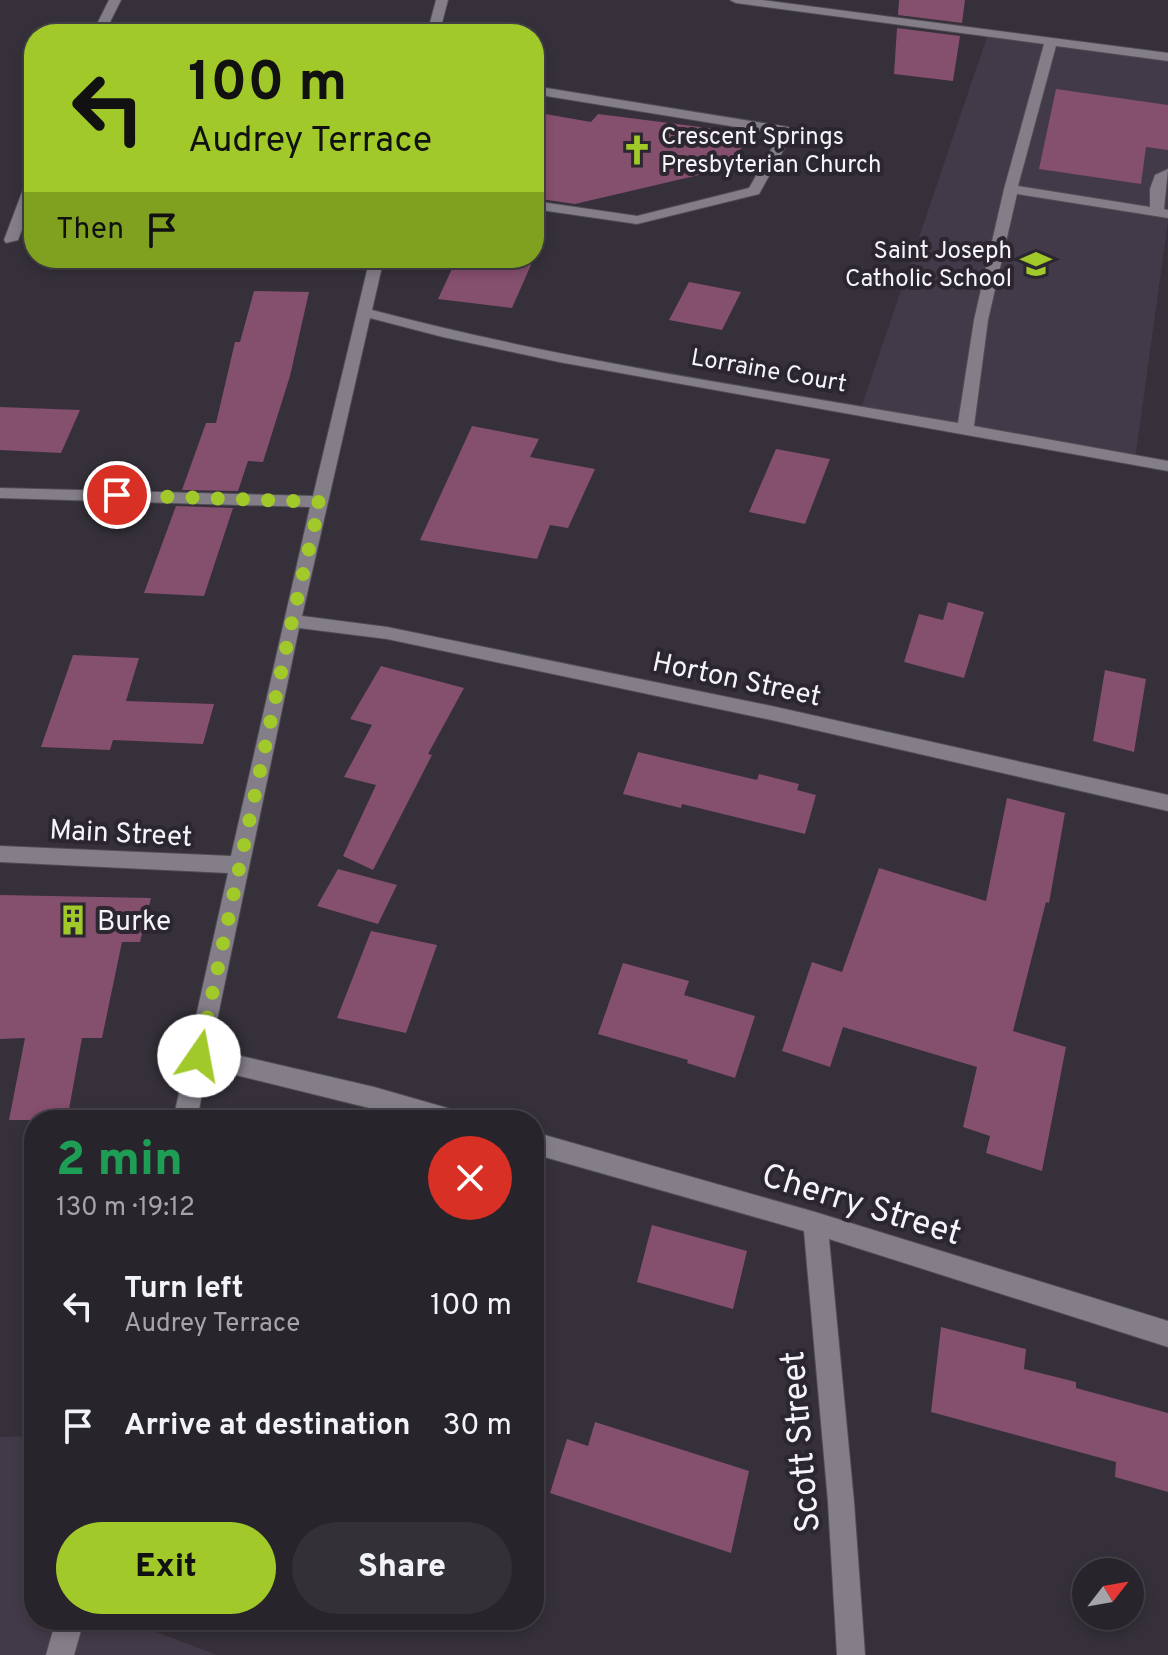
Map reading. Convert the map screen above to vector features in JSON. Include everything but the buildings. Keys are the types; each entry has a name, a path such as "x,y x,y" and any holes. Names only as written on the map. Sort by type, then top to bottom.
{"street":[{"path":"103,24 115,0"},
{"path":"436,24 442,0"},
{"path":"736,0 1168,57"},
{"path":"965,431 981,320 1011,189 1051,42"},
{"path":"544,92 788,131 754,191 637,220 544,206"},
{"path":"1011,189 1163,213 1157,189 1162,175 1168,173"},
{"path":"11,240 24,206"},
{"path":"187,1110 292,621 375,268"},
{"name":"Lorraine Court","path":"364,312 443,333 559,357 1168,466"},
{"path":"0,493 320,502"},
{"name":"Horton Street","path":"292,621 387,633 761,711 1168,803"},
{"name":"Main Street","path":"0,854 240,865"},
{"path":"199,1056 419,1110"},
{"name":"Cherry Street","path":"544,1146 815,1223 1168,1334"},
{"name":"Scott Street","path":"815,1223 841,1502 851,1655"},
{"path":"60,1655 67,1630"}],"shaded area":[{"name":"Saint Joseph Catholic School","path":"988,34 1168,57 1168,221 1135,460 860,411"},
{"path":"24,1436 24,1630 151,1630 217,1655 0,1655 0,1437"}],"place":[{"name":"Crescent Springs Presbyterian Church","path":"637,150"},
{"name":"Saint Joseph Catholic School","path":"1036,264"},
{"name":"Burke","path":"73,920"}],"route":[{"path":"117,495 320,502 199,1056"}]}
